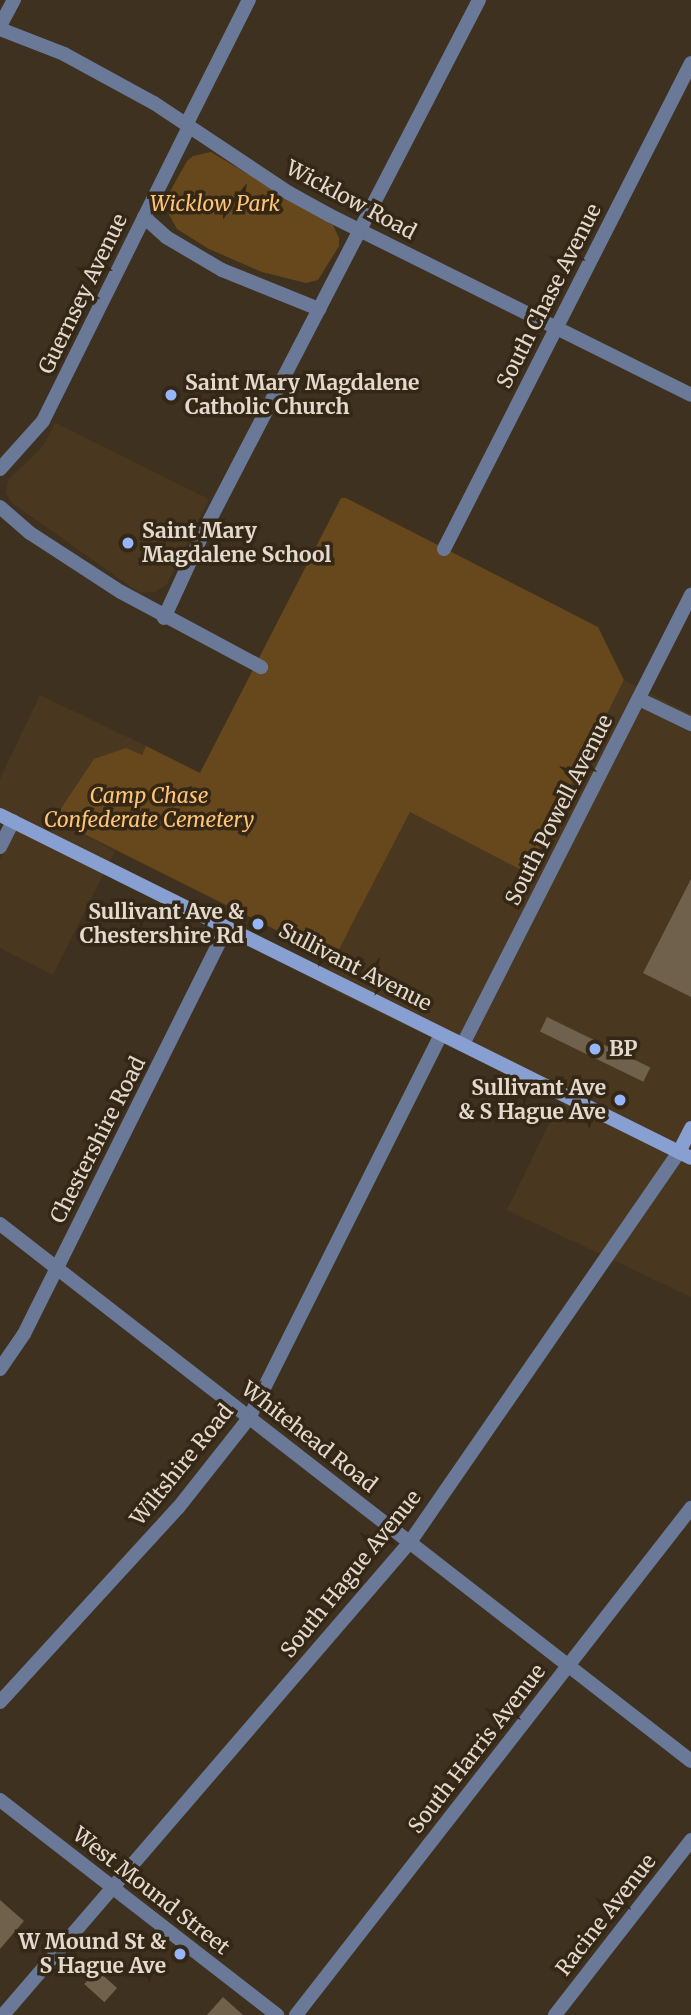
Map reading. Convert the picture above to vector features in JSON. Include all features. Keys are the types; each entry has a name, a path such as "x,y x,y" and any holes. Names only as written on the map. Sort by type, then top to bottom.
{"main road":[{"name":"Sullivant Avenue","path":"7,818 685,1155"},
{"name":"South Hague Avenue","path":"685,1155 691,1128"}],"street":[{"path":"0,28 14,0"},
{"name":"Guernsey Avenue","path":"0,469 43,421 249,0"},
{"path":"164,618 204,531 479,0"},
{"name":"Wicklow Road","path":"0,28 64,54 154,103 289,193 691,395"},
{"name":"South Chase Avenue","path":"443,549 691,63"},
{"path":"144,217 166,237 222,270 319,309"},
{"path":"0,507 30,533 164,618 261,667"},
{"name":"South Powell Avenue","path":"463,1044 691,595"},
{"path":"639,699 691,724"},
{"path":"0,847 7,818"},
{"name":"Chestershire Road","path":"0,1369 24,1335 227,927"},
{"name":"Wiltshire Road","path":"0,1702 178,1508 249,1418 441,1034"},
{"name":"South Hague Avenue","path":"3,2015 410,1542 685,1155"},
{"name":"Whitehead Road","path":"0,1224 691,1761"},
{"name":"South Harris Avenue","path":"296,2015 691,1508"},
{"name":"West Mound Street","path":"0,1800 277,2015"},
{"name":"Racine Avenue","path":"555,2015 691,1840"}],"shaded area":[{"name":"Saint Mary Magdalene School","path":"55,423 209,499 167,584 155,592 140,593 12,503 6,493 8,480 43,446"},
{"path":"624,680 691,714 691,1297 507,1210 560,1101 321,984 410,812 527,873"},
{"path":"40,695 146,746 142,756 54,819 115,851 53,975 0,948 0,860 16,829 0,822 0,779"}],"green space":[{"name":"Wicklow Park","path":"211,152 333,225 339,238 339,246 318,280 306,283 262,272 209,249 177,229 168,213 168,195 187,161 193,156"},
{"name":"Camp Chase Confederate Cemetery","path":"341,498 346,498 598,627 624,680 527,873 410,812 334,959 54,819 94,759 126,748 142,755 146,746 200,773"}],"building":[{"path":"691,879 691,997 643,973"},
{"name":"BP","path":"547,1017 650,1067 643,1082 540,1031"},
{"path":"0,1900 24,1921 0,1949"},
{"path":"97,1970 117,1988 104,2002 84,1984"},
{"path":"223,1997 243,2015 207,2015"}],"place":[{"name":"Saint Mary Magdalene Catholic Church","path":"171,395"},
{"name":"Saint Mary Magdalene School","path":"128,543"},
{"name":"Sullivant Ave & Chestershire Rd","path":"258,924"},
{"name":"BP","path":"595,1049"},
{"name":"Sullivant Ave & S Hague Ave","path":"620,1100"},
{"name":"W Mound St & S Hague Ave","path":"180,1954"}]}
